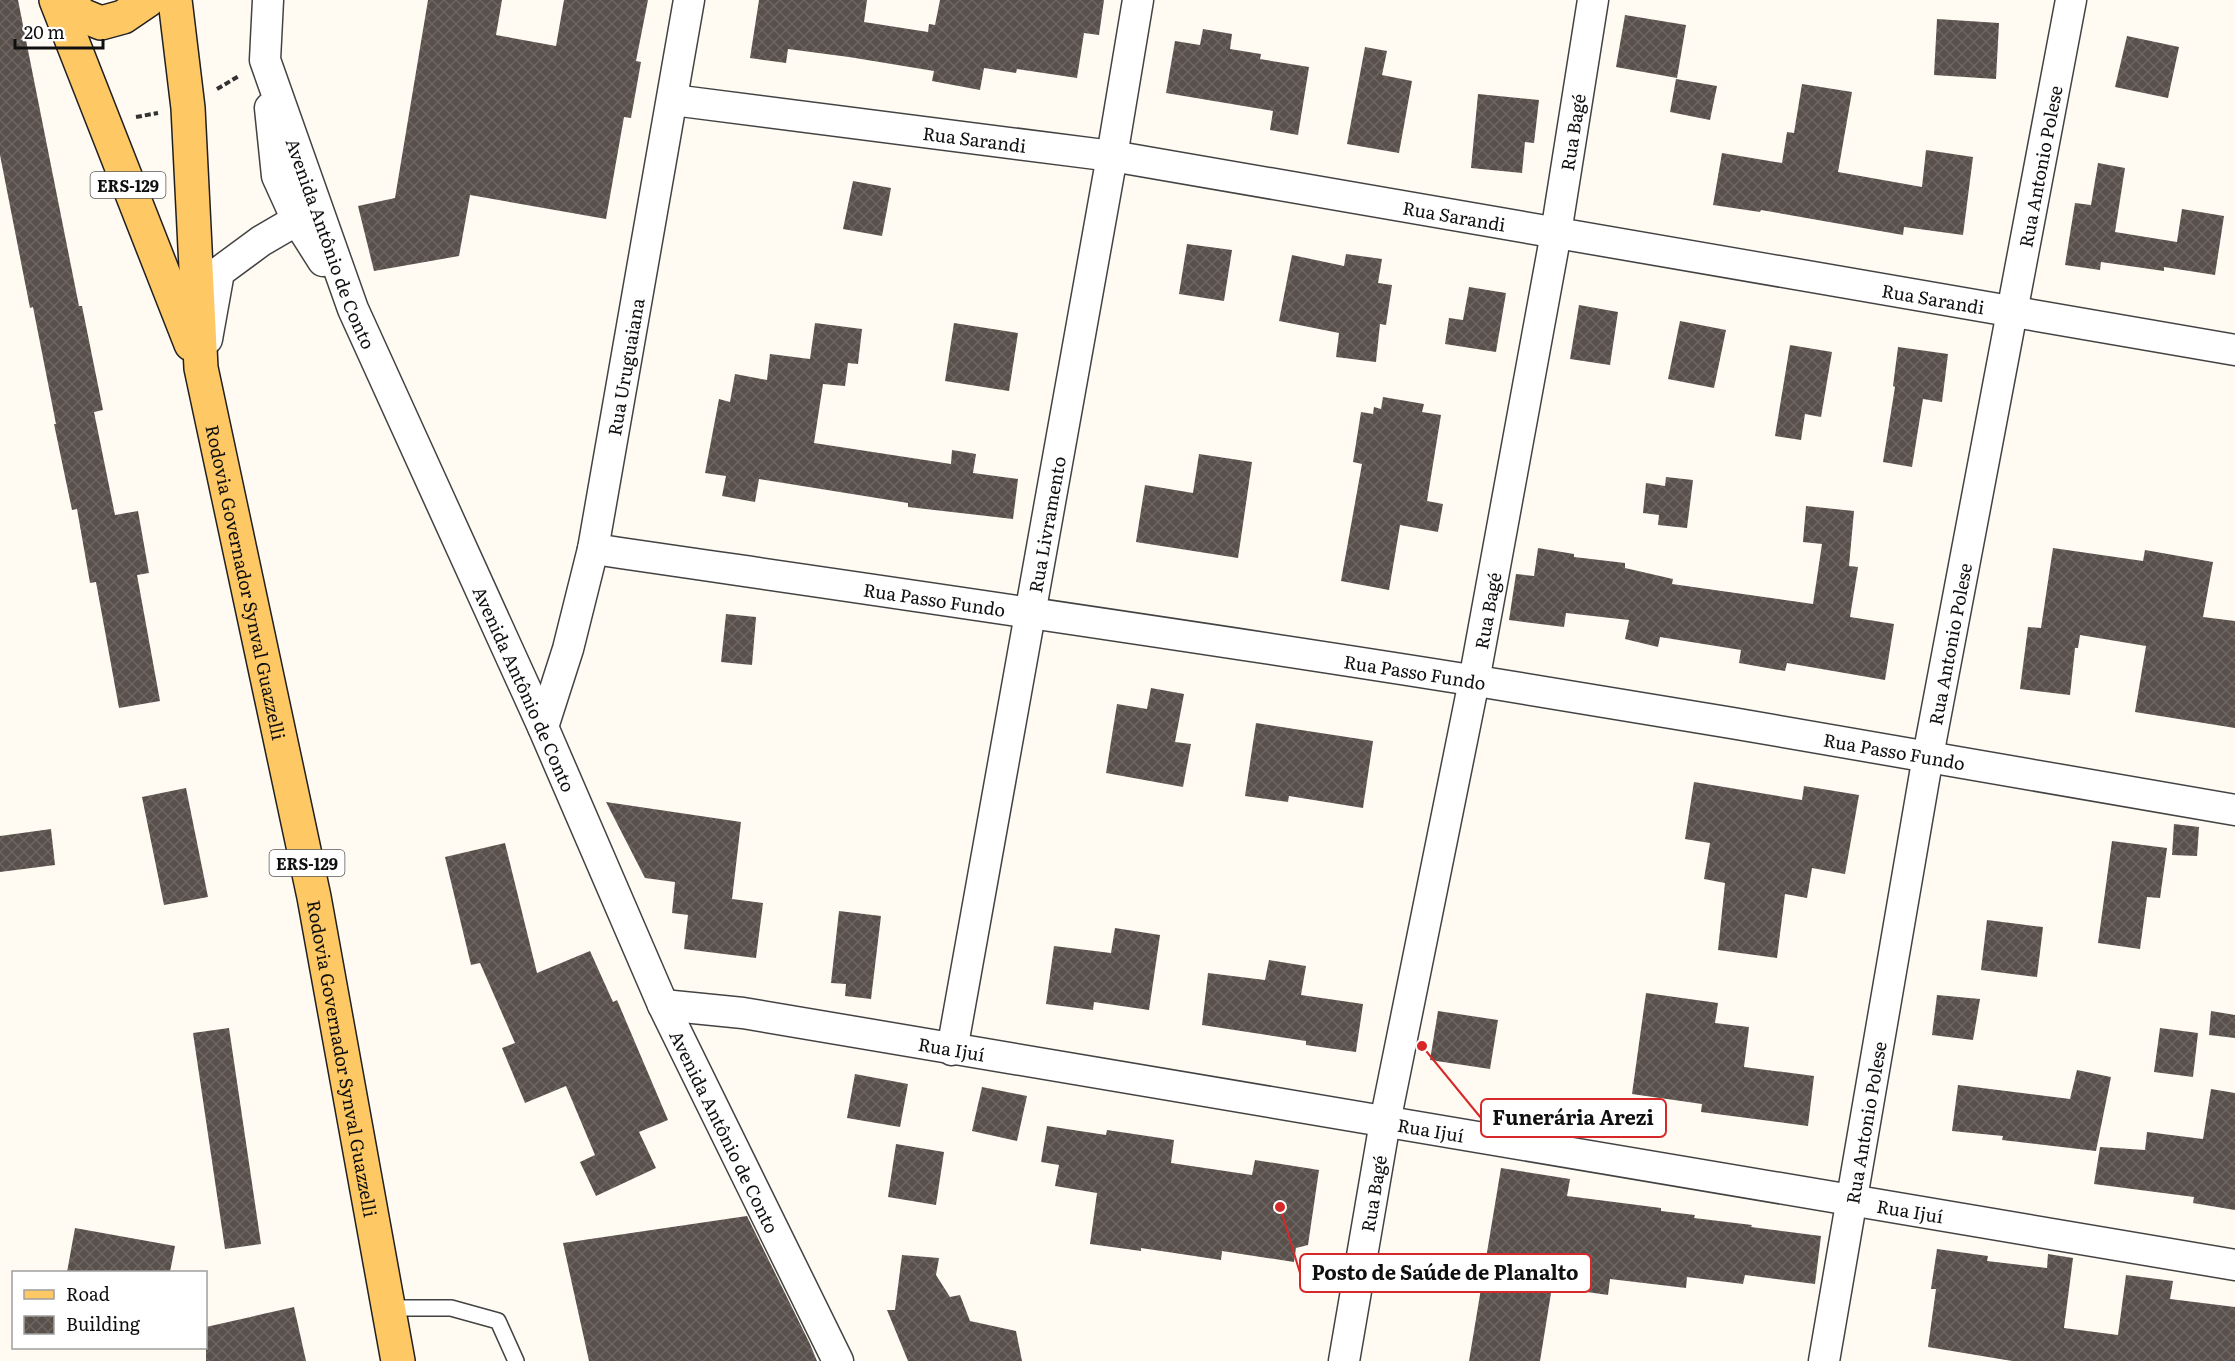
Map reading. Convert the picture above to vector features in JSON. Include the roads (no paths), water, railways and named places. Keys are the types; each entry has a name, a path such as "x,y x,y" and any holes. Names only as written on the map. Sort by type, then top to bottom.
{"main road":[{"name":"Rodovia Governador Synval Guazzelli","path":"56,0 201,368"},
{"path":"72,0 79,14 101,22 123,17 148,0"},
{"name":"Rodovia Governador Synval Guazzelli","path":"175,0 188,108 201,368 314,897 398,1361"}],"street":[{"name":"Avenida Antônio de Conto","path":"268,0 265,60 353,309 543,727 663,1005 838,1361"},
{"name":"Rua Uruguaiana","path":"543,727 568,649 593,549 689,0"},
{"name":"Rua Livramento","path":"952,1050 1138,0"},
{"name":"Rua Bagé","path":"1344,1361 1385,1122 1474,681 1556,233 1593,0"},
{"name":"Rua Antonio Polese","path":"1824,1361 1928,756 2071,0"},
{"path":"265,60 277,176 297,220 353,309"},
{"name":"Rua Sarandi","path":"673,100 1112,156 2235,350"},
{"path":"201,368 219,272 261,241 297,220"},
{"name":"Rua Passo Fundo","path":"593,549 1030,612 1474,681 1928,756 2235,810"},
{"name":"Rua Ijuí","path":"663,1005 743,1013 952,1050 2235,1264"}],"lane":[{"path":"389,1308 451,1308 498,1321 516,1361"}],"place":[{"name":"Funerária Arezi","path":"1422,1046"},
{"name":"Posto de Saúde de Planalto","path":"1280,1207"}]}
